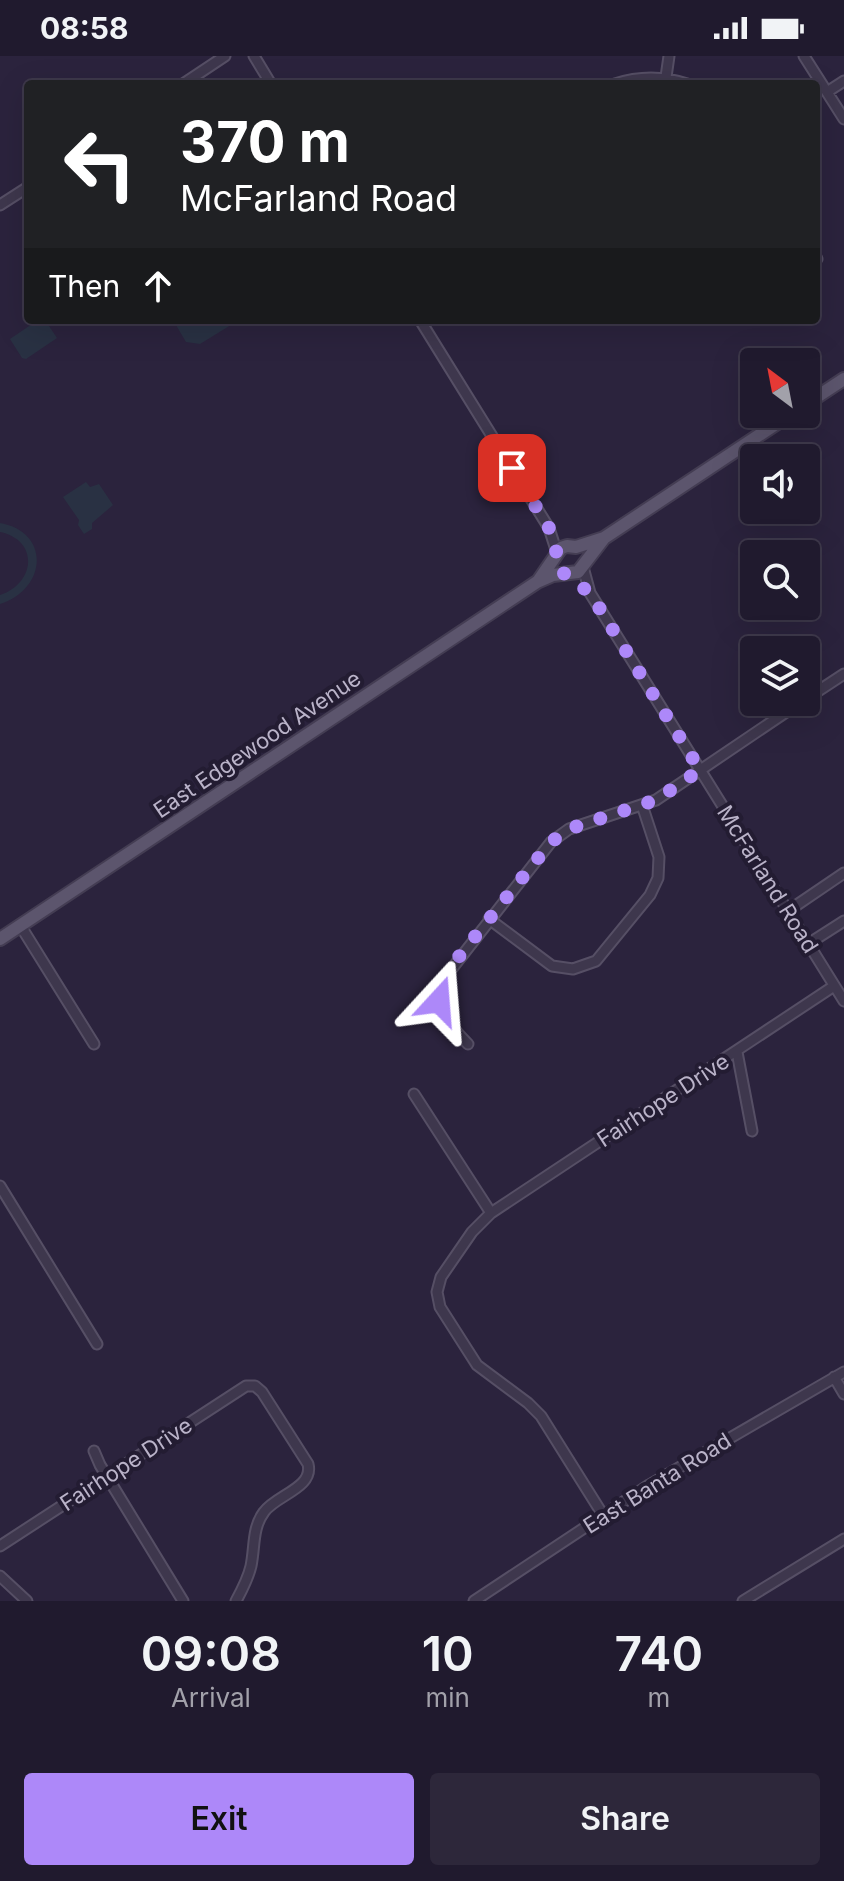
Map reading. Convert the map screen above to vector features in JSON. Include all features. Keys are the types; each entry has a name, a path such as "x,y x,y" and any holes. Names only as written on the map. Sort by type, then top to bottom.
{"main road":[{"path":"820,395 844,379"},
{"name":"East Edgewood Avenue","path":"0,939 537,582 553,575 578,572 604,538 770,428"},
{"name":"East Edgewood Avenue","path":"537,582 564,547 604,538"},
{"path":"573,546 583,553 583,564"},
{"path":"556,556 558,569 566,574"}],"street":[{"path":"189,80 225,56"},
{"path":"254,56 269,80"},
{"path":"665,80 669,56"},
{"path":"804,56 819,80"},
{"path":"630,80 656,80"},
{"path":"820,81 844,119"},
{"path":"827,92 844,81"},
{"path":"0,205 24,190"},
{"path":"422,324 549,528 556,556"},
{"path":"549,528 573,546"},
{"name":"McFarland Road","path":"583,564 590,593 844,1001"},
{"name":"McFarland Road","path":"566,574 590,593"},
{"path":"820,690 844,674"},
{"path":"468,1044 443,1016 440,989 449,969 543,850 569,829 663,795 780,716"},
{"path":"489,919 552,966 573,969 596,961 650,895 658,878 658,854 642,805"},
{"path":"788,911 844,873"},
{"path":"808,944 844,921"},
{"path":"20,925 94,1044"},
{"name":"Fairhope Drive","path":"603,1515 537,1411 477,1365 440,1307 437,1292 441,1277 472,1232 491,1213 834,986"},
{"path":"737,1052 752,1131"},
{"path":"414,1094 491,1213"},
{"path":"0,1186 97,1344"},
{"name":"East Banta Road","path":"475,1601 603,1515 723,1440 844,1372"},
{"path":"834,1377 844,1394"},
{"name":"Fairhope Drive","path":"0,1546 246,1386 252,1386 261,1391 308,1464 309,1474 304,1482 273,1501 261,1516 249,1572 236,1601"},
{"path":"94,1451 183,1601"},
{"path":"743,1601 844,1539"},
{"path":"0,1576 27,1601"}],"shaded area":[{"path":"32,324 48,324 57,338 26,359 22,358 10,339"},
{"path":"175,324 232,324 200,344 186,342"},
{"path":"86,482 90,487 99,484 113,505 84,534 78,525 79,520 63,497"},
{"path":"0,523 17,528 28,537 37,561 27,586 16,597 0,604 0,595 21,581 28,562 22,544 0,532"}],"route":[{"path":"439,1001 445,974 551,842 569,829 656,800 700,770 590,593 558,569 555,541 512,468"}]}
